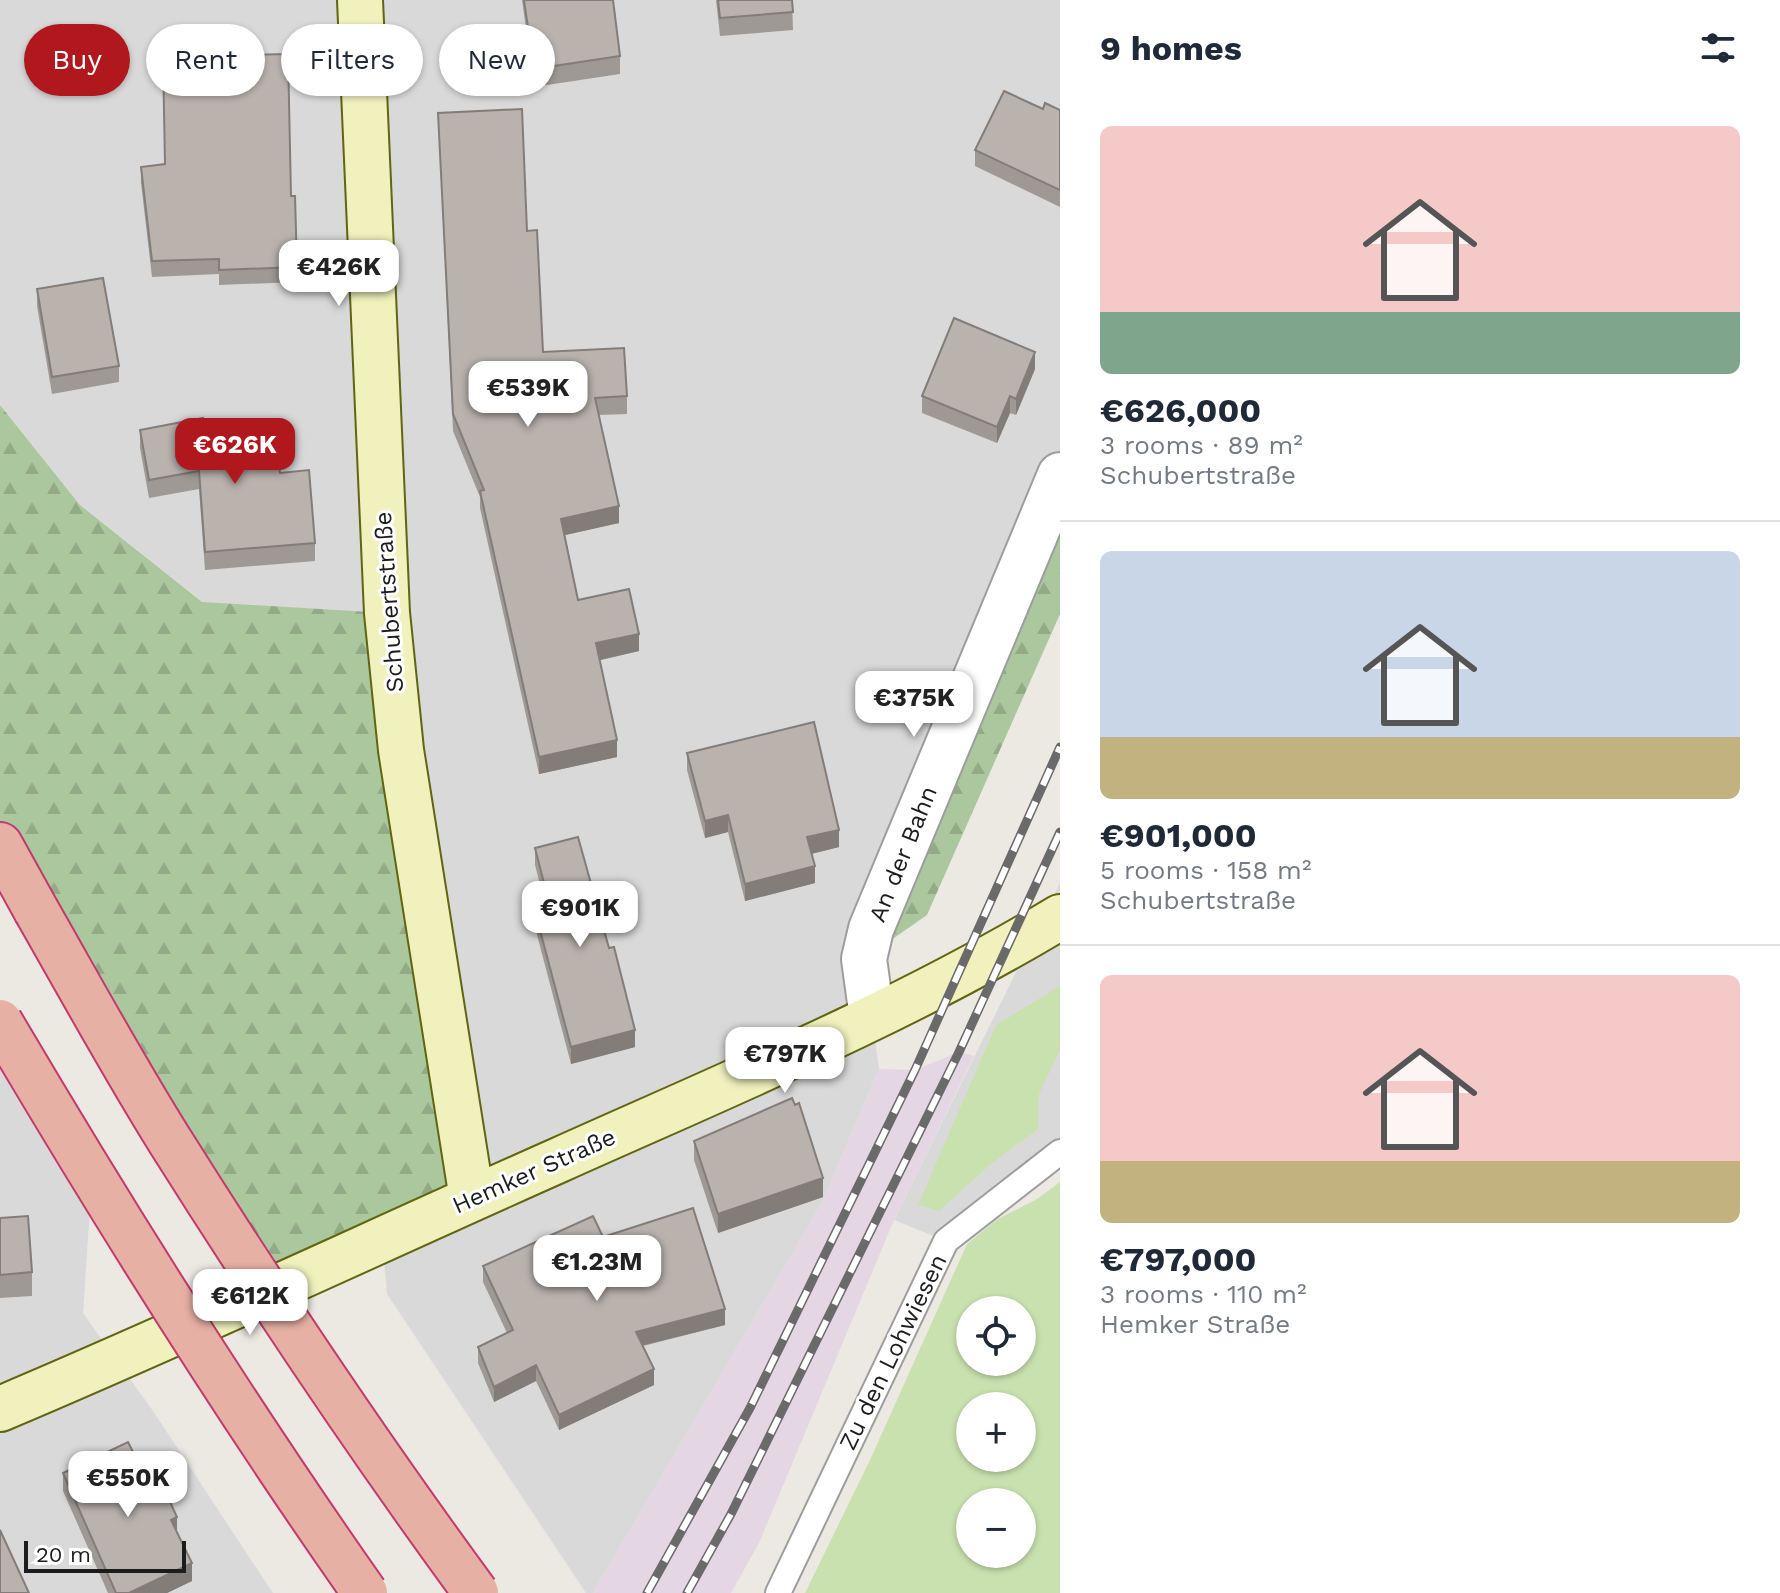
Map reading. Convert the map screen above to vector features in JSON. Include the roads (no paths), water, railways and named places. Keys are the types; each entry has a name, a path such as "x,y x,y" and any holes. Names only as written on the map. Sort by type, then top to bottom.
{"highway":[{"path":"0,845 177,1151 299,1340 476,1593"},
{"path":"0,1022 92,1179 220,1381 365,1593"}],"main road":[{"name":"Schubertstraße","path":"360,0 387,613 401,750 472,1199"},
{"name":"Hemker Straße","path":"0,1409 126,1356 872,1017 1006,950 1060,917"}],"street":[{"name":"An der Bahn","path":"872,1017 864,959 871,929 1060,475"}],"lane":[{"name":"Zu den Lohwiesen","path":"778,1593 946,1241 1060,1152"}],"railway":[{"path":"647,1593 750,1408 915,1070 1060,747"},
{"path":"687,1593 731,1514 959,1052 1060,832"}]}
